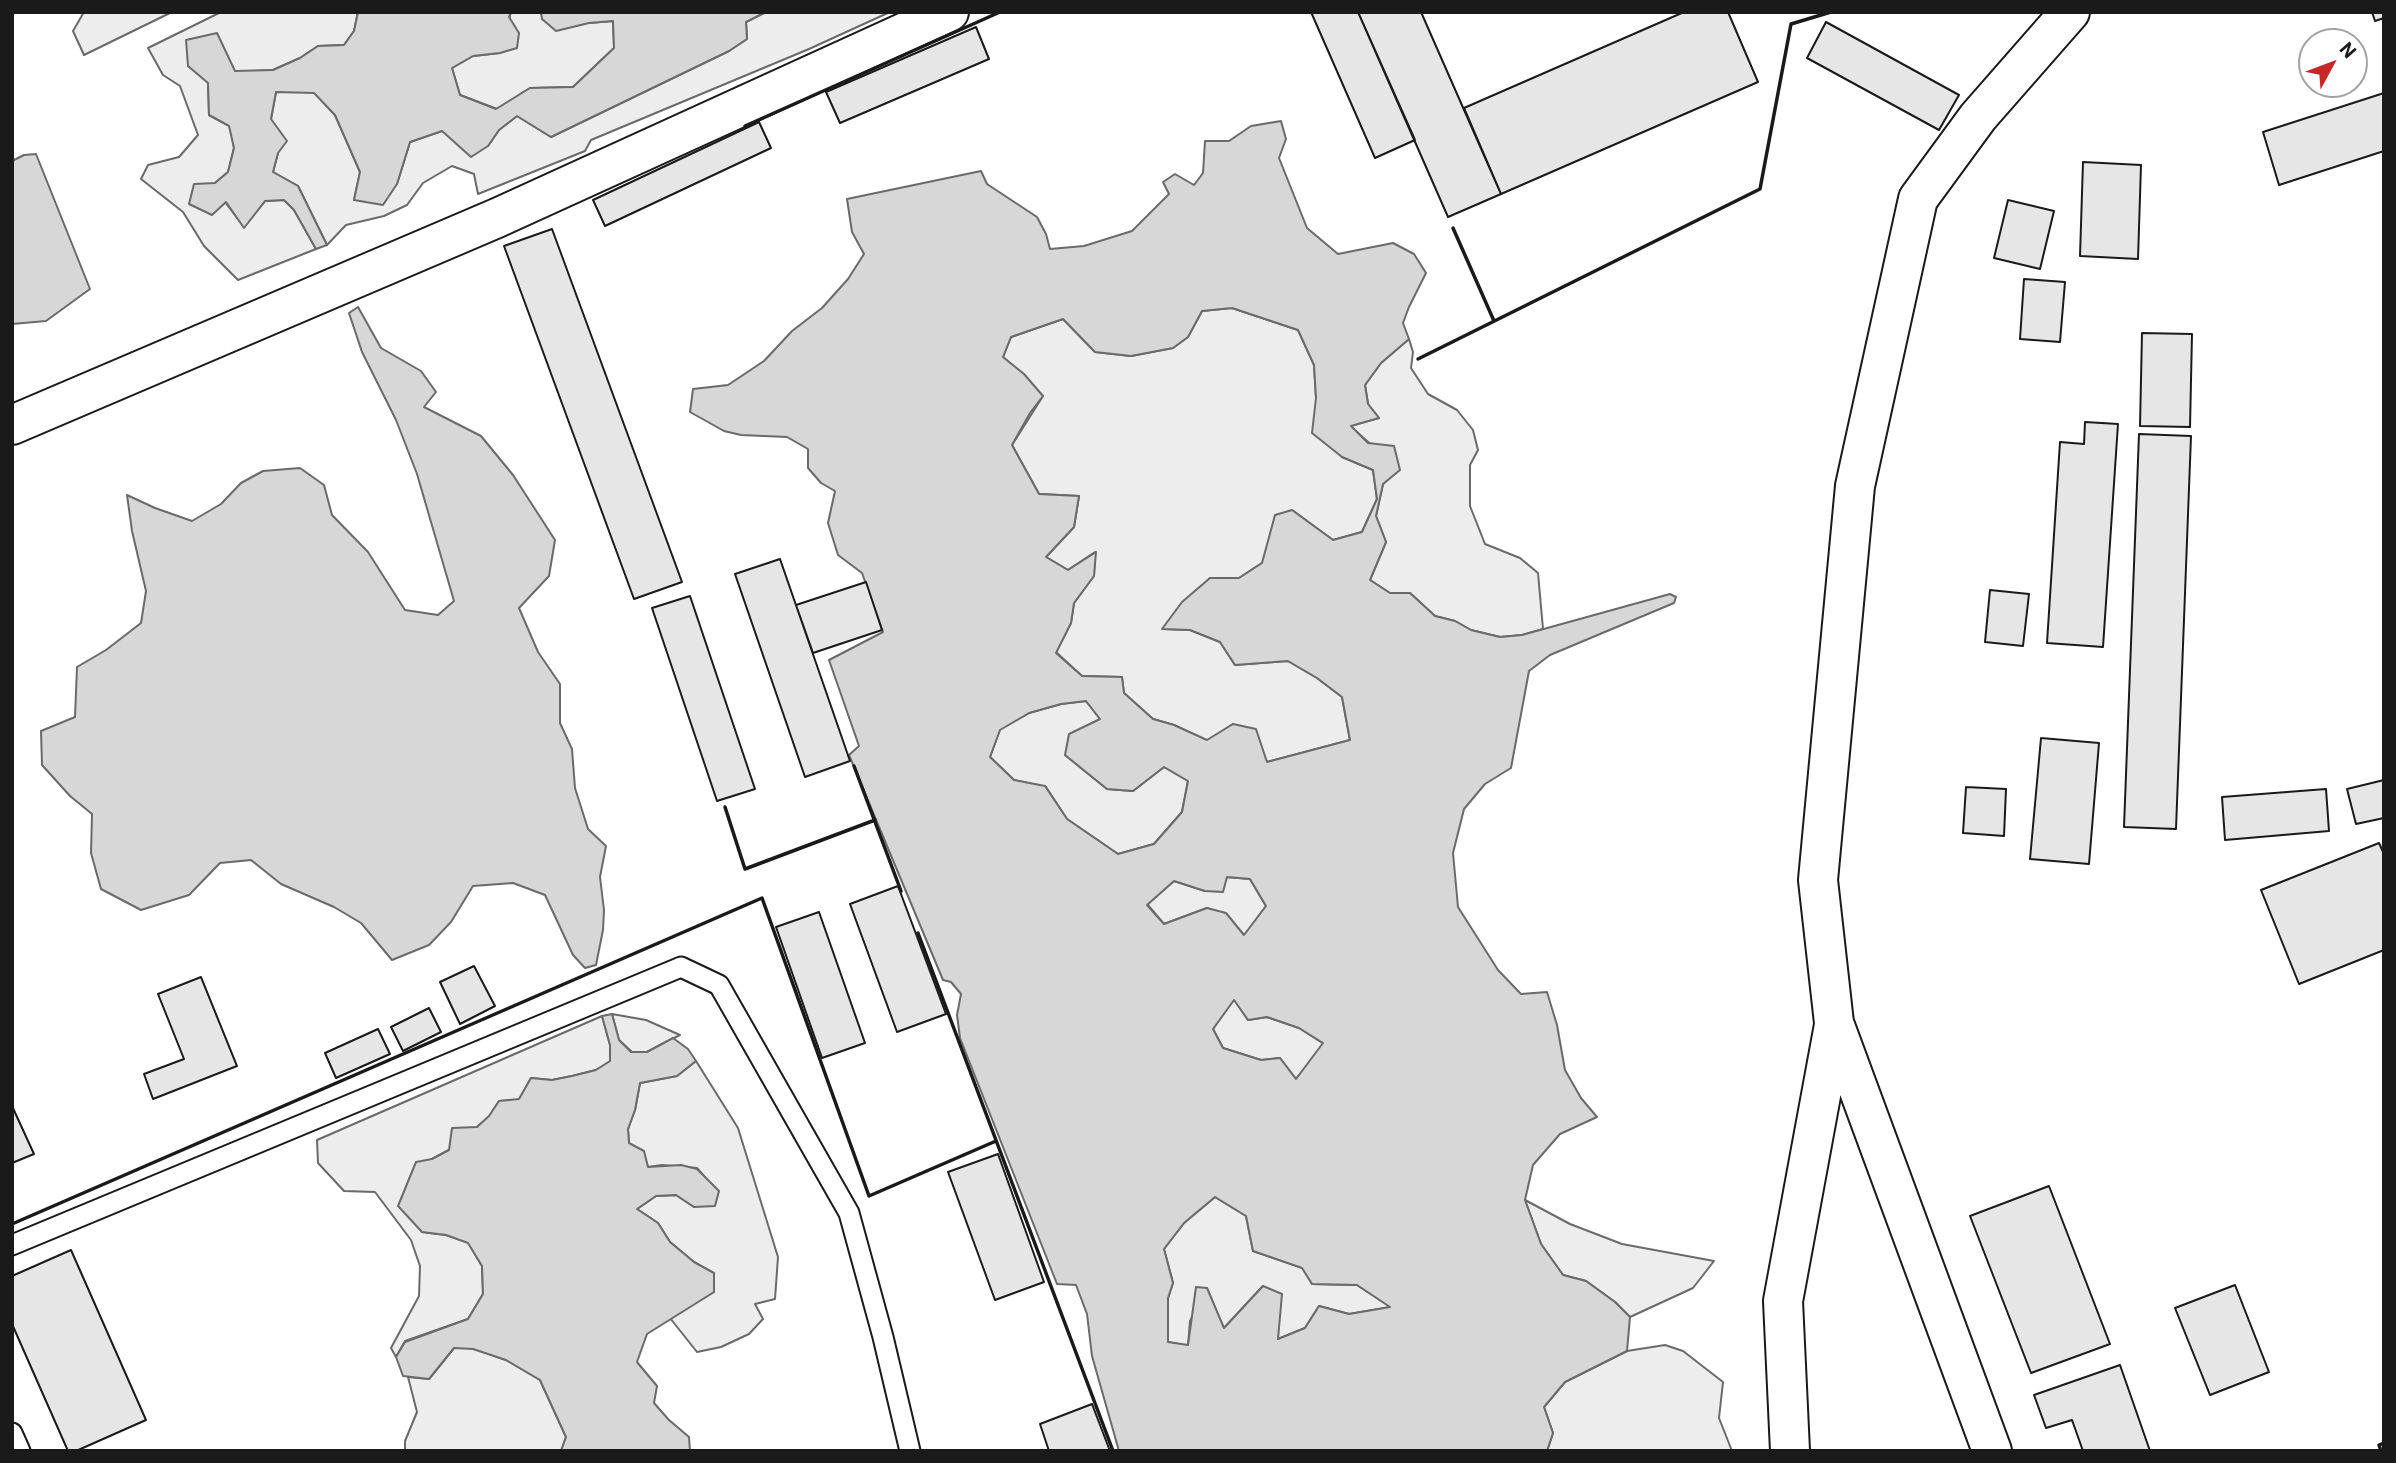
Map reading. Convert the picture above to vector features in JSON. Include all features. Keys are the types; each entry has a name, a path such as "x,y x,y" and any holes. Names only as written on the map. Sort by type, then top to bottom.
{"street":[{"path":"12,425 497,218 949,12"},
{"path":"1992,1451 1835,1023 1818,880 1854,486 1918,199 1978,117 2070,12"},
{"path":"1790,1451 1783,1301 1835,1023"}],"lane":[{"path":"12,1245 681,967 719,985 849,1213 911,1451"},
{"path":"12,1433 20,1451"}],"shaded area":[{"path":"84,12 172,12 84,55 73,31"},
{"path":"221,12 358,12 354,31 344,45 318,46 300,58 273,70 235,72 226,56 188,66 208,82 209,115 230,126 234,148 228,172 215,183 225,202 244,227 265,201 284,200 294,210 316,249 238,280 204,246 183,212 141,179 148,165 179,157 198,135 180,86 163,75 148,48"},
{"path":"358,12 511,12 509,17 519,33 517,48 473,56 452,68 460,95 496,109 530,88 573,87 614,48 613,21 589,23 556,31 542,19 541,12 766,12 746,22 747,39 729,51 551,137 517,116 499,130 488,146 471,157 442,131 410,142 397,184 383,205 354,200 360,172 335,115 314,93 276,92 271,119 287,141 278,153 273,172 298,186 327,245 316,249 294,210 284,200 265,201 244,228 226,202 212,215 189,204 194,184 215,183 228,172 234,148 229,126 209,115 208,83 188,66 186,40 217,33 235,71 273,70 300,58 318,46 344,45 354,31"},
{"path":"511,12 541,12 543,20 589,23 613,21 614,48 573,87 530,88 497,109 460,95 452,68 473,56 500,53"},
{"path":"766,12 890,12 809,49 591,140 585,151 478,194 474,174 452,166 423,183 407,205 384,216 346,225 327,245 298,186 273,172 278,153 271,119 276,92 314,92 335,115 360,172 354,200 397,184 410,142 442,131 488,146 499,130 517,116 551,137 729,51 747,39 746,22"},
{"path":"1281,121 1286,139 1279,158 1307,228 1338,254 1393,243 1414,254 1426,273 1403,323 1409,339 1381,363 1365,385 1368,404 1379,418 1351,426 1368,443 1394,446 1400,470 1383,484 1376,516 1386,542 1370,580 1390,593 1410,593 1435,616 1455,621 1471,630 1500,637 1522,635 1670,594 1676,597 1674,603 1550,655 1529,671 1511,768 1485,784 1464,809 1453,853 1458,907 1498,970 1521,994 1547,992 1557,1025 1565,1070 1581,1098 1597,1117 1560,1134 1533,1165 1525,1200 1541,1244 1563,1275 1586,1281 1615,1302 1630,1317 1627,1351 1565,1382 1544,1407 1553,1433 1547,1451 1119,1451 1092,1356 1087,1314 1076,1285 1057,1284 960,1038 957,1015 961,994 951,982 943,980 849,755 859,746 829,660 883,632 862,573 838,555 828,523 835,491 821,483 808,468 808,449 787,437 741,435 724,431 690,412 693,389 728,385 764,361 792,331 822,308 848,279 864,254 852,232 847,199 981,171 987,184 1037,217 1050,249 1084,246 1132,231 1169,194 1163,182 1175,174 1194,185 1203,173 1205,141 1229,141 1251,126","holes":["1232,308 1298,330 1314,365 1316,398 1312,433 1342,457 1373,470 1377,499 1362,532 1333,540 1292,510 1275,515 1262,563 1239,578 1210,578 1182,602 1162,629 1190,630 1220,642 1235,665 1288,661 1342,697 1350,740 1267,762 1256,729 1233,724 1207,740 1153,719 1124,693 1122,677 1082,676 1056,653 1071,623 1074,603 1094,576 1096,552 1068,570 1046,557 1074,527 1079,496 1039,494 1012,445 1043,396 1024,374 1003,357 1011,337 1063,319 1095,352 1131,356 1173,348 1188,337 1202,311","1086,701 1100,719 1069,734 1065,755 1107,789 1133,791 1164,767 1188,781 1182,812 1154,844 1118,854 1067,819 1045,786 1014,780 990,757 1000,730 1029,713 1061,704","1227,877 1250,879 1266,906 1244,935 1226,913 1207,908 1164,924 1147,905 1174,881 1205,891 1223,892","1234,1000 1248,1020 1267,1017 1299,1028 1323,1043 1296,1079 1280,1058 1261,1060 1223,1048 1213,1029","1215,1197 1246,1216 1253,1251 1302,1268 1312,1284 1357,1285 1390,1307 1349,1314 1319,1306 1305,1328 1278,1339 1282,1294 1263,1286 1224,1328 1207,1288 1196,1287 1188,1345 1168,1342 1168,1298 1173,1283 1164,1249 1184,1223"]},
{"path":"36,154 90,289 46,321 12,324 12,161 24,155"},
{"path":"358,307 381,348 421,371 436,392 424,407 481,436 513,475 555,540 549,576 519,608 538,652 560,684 560,723 572,749 575,788 588,829 606,846 600,877 604,910 603,930 596,965 585,968 573,955 545,895 513,883 473,886 451,922 429,945 392,960 361,923 334,907 281,884 251,860 220,863 189,895 141,910 101,889 91,853 92,814 70,796 42,765 41,731 75,717 77,667 106,650 141,623 146,591 127,495 192,521 221,504 241,483 263,471 300,468 324,485 332,515 368,552 405,610 438,615 454,601 417,474 396,420 362,352 349,313"},
{"path":"1232,308 1298,330 1314,365 1316,398 1342,457 1373,470 1377,499 1362,532 1333,540 1292,510 1262,563 1239,578 1210,578 1163,629 1190,630 1220,642 1235,665 1288,661 1342,697 1350,740 1267,762 1233,724 1207,741 1174,725 1153,719 1124,693 1122,677 1082,676 1056,652 1071,623 1074,603 1094,576 1095,552 1068,570 1046,557 1074,527 1079,496 1039,494 1012,445 1043,396 1003,357 1011,337 1063,319 1095,352 1131,356 1173,348 1188,337 1202,311"},
{"path":"1409,339 1413,352 1411,368 1428,394 1457,410 1473,430 1478,450 1470,465 1470,506 1485,544 1520,558 1538,573 1543,629 1500,637 1471,630 1455,621 1435,616 1410,593 1390,593 1370,580 1386,542 1376,516 1383,484 1399,469 1350,426 1379,418 1368,404 1365,385 1381,363"},
{"path":"1086,701 1100,719 1065,755 1107,789 1133,791 1164,767 1188,781 1182,812 1154,844 1118,854 1067,819 1046,787 1014,780 990,757 1000,729 1029,713 1061,704"},
{"path":"1227,877 1250,879 1266,906 1244,936 1207,908 1164,924 1147,904 1174,881 1205,891"},
{"path":"1234,999 1248,1020 1267,1017 1299,1028 1324,1044 1296,1079 1280,1058 1261,1060 1223,1048 1213,1029"},
{"path":"612,1014 646,1020 680,1035 647,1052 632,1052 619,1040"},
{"path":"612,1014 619,1040 631,1052 647,1052 673,1038 688,1049 696,1061 677,1076 640,1083 628,1129 629,1143 644,1151 648,1167 681,1165 697,1169 719,1191 715,1206 694,1207 676,1195 656,1196 637,1209 658,1223 670,1242 694,1262 714,1273 714,1292 647,1334 637,1362 657,1386 654,1403 689,1437 690,1451 561,1451 566,1437 540,1380 506,1360 473,1349 454,1348 429,1379 403,1376 396,1357 405,1342 468,1319 483,1294 482,1266 468,1243 446,1235 422,1232 398,1206 416,1162 432,1159 449,1150 452,1128 477,1127 499,1101 519,1099 531,1078 552,1080 572,1076 596,1070 610,1061 610,1045 602,1016"},
{"path":"602,1016 610,1045 611,1061 596,1070 572,1076 552,1080 531,1078 519,1100 499,1101 489,1117 449,1150 432,1159 422,1232 446,1235 468,1242 482,1266 483,1294 468,1319 405,1341 396,1357 391,1348 419,1296 420,1266 411,1240 375,1192 344,1191 318,1163 317,1140"},
{"path":"696,1061 738,1128 778,1257 775,1299 755,1304 763,1319 749,1334 721,1347 697,1352 670,1318 714,1292 714,1274 670,1242 658,1223 637,1209 656,1196 676,1195 694,1207 704,1176 697,1168 662,1165 648,1167 629,1143 628,1129 640,1083 677,1076"},
{"path":"1215,1197 1246,1216 1253,1251 1303,1268 1312,1284 1357,1285 1391,1307 1349,1314 1319,1306 1305,1328 1278,1339 1263,1286 1223,1329 1207,1288 1190,1321 1188,1346 1168,1342 1168,1298 1173,1283 1164,1249 1184,1223"},
{"path":"1525,1200 1570,1224 1622,1244 1714,1261 1693,1288 1630,1317 1615,1302 1586,1281 1563,1275 1541,1244"},
{"path":"1665,1345 1683,1351 1723,1382 1719,1418 1732,1451 1547,1451 1553,1433 1544,1407 1565,1382 1627,1351"},
{"path":"454,1348 473,1348 506,1360 540,1380 566,1437 561,1451 405,1451 405,1441 417,1412 408,1377 429,1379"}],"building":[{"path":"1311,12 1358,12 1415,140 1375,158"},
{"path":"1358,12 1421,12 1501,194 1448,217"},
{"path":"1684,12 1728,12 1758,82 1501,194 1464,108"},
{"path":"2372,12 2384,12 2384,18 2375,21"},
{"path":"1826,22 1959,95 1939,130 1807,58"},
{"path":"976,27 989,59 840,123 826,92"},
{"path":"2384,93 2384,151 2279,185 2263,132"},
{"path":"759,122 771,148 605,226 593,200"},
{"path":"2083,162 2141,165 2138,259 2080,256"},
{"path":"2008,200 2054,211 2040,269 1994,258"},
{"path":"552,229 682,582 634,599 504,246"},
{"path":"2024,279 2065,282 2060,342 2020,339"},
{"path":"2142,333 2192,334 2190,427 2140,426"},
{"path":"2085,422 2118,424 2103,647 2047,643 2060,442 2084,444"},
{"path":"2139,434 2191,436 2176,829 2124,827"},
{"path":"780,559 850,761 805,777 735,574"},
{"path":"866,582 882,630 813,653 796,605"},
{"path":"1990,590 2029,594 2023,646 1985,642"},
{"path":"690,596 755,789 717,801 652,608"},
{"path":"2041,738 2099,743 2089,864 2030,859"},
{"path":"2384,780 2384,818 2356,824 2347,789"},
{"path":"1966,787 2006,789 2004,836 1963,833"},
{"path":"2326,789 2329,831 2225,840 2222,797"},
{"path":"2379,843 2384,854 2384,950 2299,984 2261,890"},
{"path":"898,886 946,1014 897,1032 850,904"},
{"path":"819,912 865,1043 822,1058 776,927"},
{"path":"474,966 495,1006 460,1024 440,982"},
{"path":"201,977 237,1066 153,1099 144,1074 184,1059 158,994"},
{"path":"429,1008 441,1032 403,1051 391,1027"},
{"path":"378,1029 390,1054 336,1078 325,1053"},
{"path":"12,1106 34,1154 12,1163"},
{"path":"998,1154 1044,1282 995,1300 948,1172"},
{"path":"2049,1186 2110,1344 2031,1373 1970,1216"},
{"path":"71,1250 146,1420 76,1451 68,1451 12,1324 12,1276"},
{"path":"2235,1285 2269,1372 2210,1395 2175,1308"},
{"path":"2120,1365 2150,1451 2083,1451 2072,1420 2046,1428 2034,1395"},
{"path":"1092,1404 1110,1451 1049,1451 1040,1424"}],"wall":[{"path":"745,126 1000,12"},
{"path":"1418,359 1760,189 1791,24 1831,12"},
{"path":"1453,228 1494,321"},
{"path":"854,766 901,891"},
{"path":"725,807 745,869 875,820"},
{"path":"12,1224 762,898 869,1196 996,1141"},
{"path":"918,933 1113,1451"},
{"path":"2381,1451 2379,1445 2384,1443"}]}
